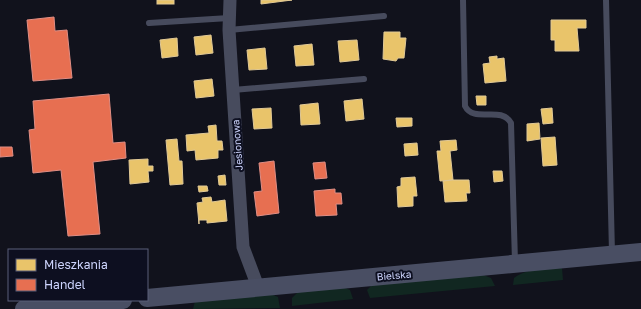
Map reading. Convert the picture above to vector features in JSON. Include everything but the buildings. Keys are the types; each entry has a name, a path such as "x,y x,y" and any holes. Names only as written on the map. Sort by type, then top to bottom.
{"main road":[{"name":"Bielska","path":"148,298 641,252"},
{"path":"24,309 112,301"}],"street":[{"name":"Jesionowa","path":"230,0 229,24 243,247 258,287"}],"lane":[{"path":"463,0 465,106 468,112 473,114 503,115 508,118 511,123 515,264"},
{"path":"606,0 612,255"},
{"path":"149,23 229,24 384,16"},
{"path":"233,90 364,79"}],"green space":[{"path":"562,268 563,280 513,285 514,278 525,272"},
{"path":"481,274 491,278 495,286 370,298 367,290 372,285"},
{"path":"343,287 350,290 353,299 292,306 292,298 299,291"},
{"path":"271,294 278,297 280,308 193,309 195,301"}]}
